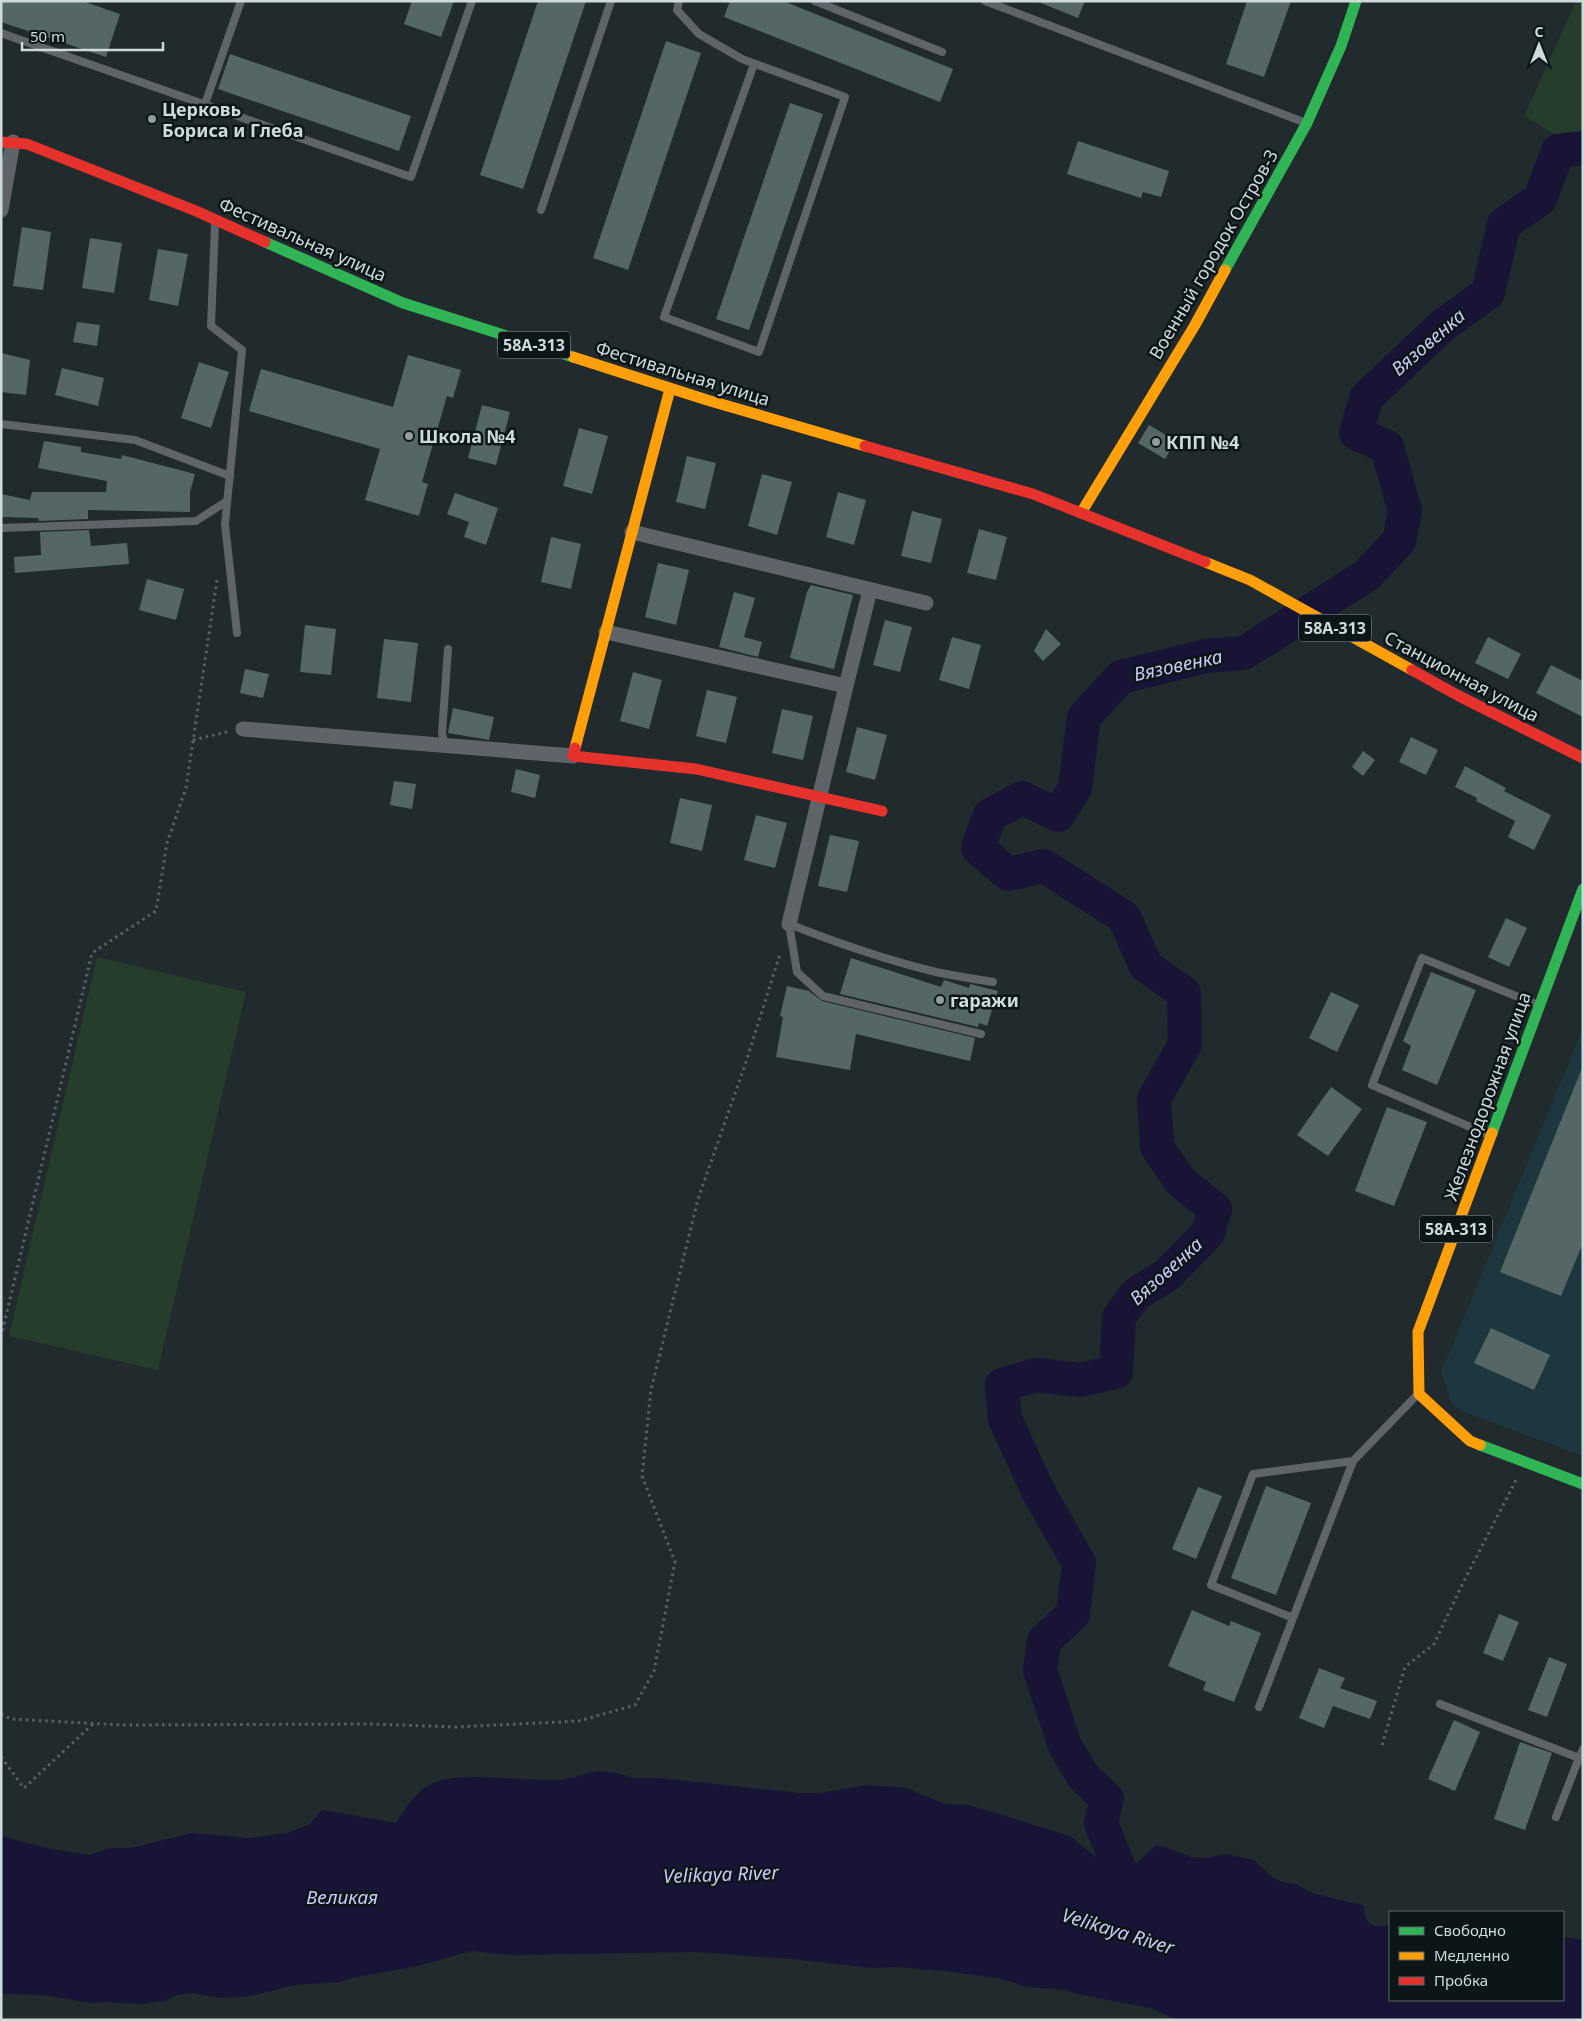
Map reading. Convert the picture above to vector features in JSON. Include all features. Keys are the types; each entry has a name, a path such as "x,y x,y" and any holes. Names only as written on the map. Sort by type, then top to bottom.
{"main road":[{"name":"Военный городок Остров-3","path":"1081,513 1195,326 1307,123 1341,46 1356,1"},
{"name":"Фестивальная улица","path":"7,142 27,144 216,219 404,302 670,389 1033,494 1081,513"},
{"path":"670,389 573,756 696,769 882,811"},
{"name":"Станционная улица","path":"1081,513 1250,580 1459,696 1583,758"},
{"name":"Железнодорожная улица","path":"1418,1394 1418,1332 1583,889"},
{"path":"1418,1394 1470,1441 1583,1484"}],"street":[{"path":"1,210 7,142"},
{"path":"632,532 926,603"},
{"path":"789,924 870,590"},
{"path":"606,632 846,686"},
{"path":"244,728 573,756"}],"lane":[{"path":"205,104 241,1"},
{"path":"1,33 411,177 472,1"},
{"path":"541,210 611,1"},
{"path":"678,1 678,10 698,34 742,59 845,97 759,352 664,317 754,64"},
{"path":"815,1 942,52"},
{"path":"985,1 1307,123"},
{"path":"216,219 211,326 242,350 225,524 236,633"},
{"path":"1,424 135,440 230,476"},
{"path":"1,528 196,521 227,501"},
{"path":"445,746 442,733 448,649"},
{"path":"789,924 841,944 902,963 937,972 993,982"},
{"path":"789,924 797,972 823,996 981,1034"},
{"path":"1491,1136 1372,1085 1422,958 1539,1005"},
{"path":"1258,1707 1352,1461 1418,1394"},
{"path":"1293,1618 1211,1585 1253,1474 1352,1461"},
{"path":"1440,1704 1579,1758"},
{"path":"1556,1817 1583,1749"}],"path":[{"path":"1,1337 92,953 156,911 167,843 186,788 218,573"},
{"path":"193,740 244,728"},
{"path":"1,1714 11,1719 122,1725 371,1724 456,1727 579,1721 635,1705 654,1671 675,1562 642,1476 651,1390 698,1199 746,1062 780,952"},
{"path":"1382,1744 1405,1667 1434,1644 1464,1581 1526,1462"},
{"path":"1,1757 24,1788 94,1723"}],"shaded area":[{"path":"1583,1028 1583,1456 1464,1412 1452,1404 1441,1373"}],"green space":[{"path":"1576,1 1583,1 1583,142 1564,140 1524,116"},
{"path":"97,957 246,992 158,1370 9,1336"}],"water":[{"path":"597,1771 618,1773 633,1778 659,1778 799,1793 821,1793 868,1785 906,1788 945,1804 969,1805 1070,1836 1096,1857 1120,1870 1135,1865 1156,1845 1191,1857 1208,1858 1226,1854 1254,1860 1272,1877 1282,1882 1296,1884 1310,1892 1331,1898 1363,1905 1370,1924 1378,1926 1389,1925 1389,2001 1564,2001 1564,1937 1583,1940 1583,2020 1178,2020 1150,2008 1077,1994 1066,1990 1028,1987 998,1978 944,1971 896,1967 872,1968 792,1959 698,1952 511,1955 471,1951 418,1966 352,1978 340,1982 294,1985 251,1996 218,1998 192,1993 177,1995 164,2001 140,2004 91,2003 44,1995 1,1994 1,1836 46,1848 89,1855 109,1848 131,1848 192,1833 248,1838 288,1833 310,1824 322,1810 396,1823 410,1802 419,1793 429,1785 441,1780 472,1777 541,1780 571,1778"}],"building":[{"path":"1,1 82,1 120,14 106,57 1,22"},
{"path":"412,1 454,1 441,37 404,24"},
{"path":"538,1 586,1 523,189 480,175"},
{"path":"730,1 783,1 953,69 940,102 724,17"},
{"path":"1036,1 1085,1 1078,18"},
{"path":"1247,1 1291,1 1264,77 1226,64"},
{"path":"666,41 701,53 628,270 593,258"},
{"path":"230,54 411,116 399,151 218,89"},
{"path":"790,103 823,114 749,330 716,319"},
{"path":"1078,141 1169,171 1161,197 1143,192 1141,198 1067,174"},
{"path":"22,227 51,232 43,290 13,286"},
{"path":"90,238 122,243 114,293 82,288"},
{"path":"158,249 188,254 178,306 149,300"},
{"path":"77,322 100,325 97,346 73,342"},
{"path":"1,353 30,360 26,395 1,392"},
{"path":"408,355 461,370 453,398 447,396 422,482 428,484 419,516 365,500 380,449 249,411 261,369 393,407"},
{"path":"199,362 229,372 211,428 181,418"},
{"path":"62,368 104,378 98,406 55,395"},
{"path":"482,405 510,412 496,465 468,458"},
{"name":"КПП №4","path":"1149,425 1176,441 1165,459 1138,443"},
{"path":"579,428 608,436 592,494 563,486"},
{"path":"44,441 81,447 81,452 121,459 122,455 195,474 190,492 190,512 88,510 88,519 39,521 38,518 1,517 1,494 30,500 32,492 106,492 107,481 38,468"},
{"path":"687,456 716,463 705,509 676,502"},
{"path":"762,474 792,482 777,535 748,526"},
{"path":"838,492 866,500 854,545 826,537"},
{"path":"455,493 498,508 486,545 464,537 469,522 447,514"},
{"path":"912,511 942,519 931,563 901,556"},
{"path":"979,529 1007,537 996,580 967,573"},
{"path":"89,530 91,546 127,543 129,564 15,573 14,557 41,555 40,532"},
{"path":"551,537 581,544 571,589 541,582"},
{"path":"658,563 689,570 676,625 645,617"},
{"path":"147,579 184,589 176,620 139,610"},
{"path":"811,585 853,595 834,669 790,658 807,592"},
{"path":"734,592 755,598 744,637 762,642 758,657 719,647"},
{"path":"885,620 912,627 900,672 873,665"},
{"path":"305,625 336,629 331,675 300,672"},
{"path":"1046,629 1061,644 1043,661 1034,651"},
{"path":"952,637 981,645 969,689 939,680"},
{"path":"1488,637 1521,654 1508,679 1475,663"},
{"path":"384,639 418,643 411,702 377,698"},
{"path":"1551,665 1583,681 1583,717 1536,693"},
{"path":"245,669 269,674 263,698 240,693"},
{"path":"633,672 662,680 649,729 620,721"},
{"path":"707,690 737,697 726,743 696,736"},
{"path":"453,708 494,717 489,740 448,733"},
{"path":"782,709 813,716 803,760 772,753"},
{"path":"857,727 887,735 875,780 846,772"},
{"path":"1411,737 1438,750 1426,775 1399,762"},
{"path":"1363,751 1375,760 1363,776 1352,767"},
{"path":"1465,766 1506,788 1504,791 1551,815 1534,850 1508,837 1515,821 1476,801 1477,798 1455,787"},
{"path":"516,769 540,775 535,798 511,792"},
{"path":"394,781 416,784 412,809 390,805"},
{"path":"680,798 712,805 702,851 670,843"},
{"path":"756,815 787,823 775,868 744,860"},
{"path":"830,835 859,841 847,892 818,886"},
{"path":"1506,918 1527,928 1509,967 1488,957"},
{"name":"гаражи","path":"851,958 941,987 944,980 969,988 970,984 998,991 987,1026 979,1023 978,1027 840,994"},
{"path":"1431,972 1476,990 1437,1085 1402,1070 1411,1046 1403,1041"},
{"path":"787,986 809,991 822,1001 975,1038 970,1061 856,1034 850,1070 776,1057 783,1017 780,1016"},
{"path":"1331,992 1359,1005 1337,1052 1309,1038"},
{"path":"1582,1068 1583,1243 1561,1296 1500,1272"},
{"path":"1331,1087 1362,1109 1328,1156 1297,1135"},
{"path":"1387,1107 1427,1122 1394,1206 1355,1191"},
{"path":"1491,1328 1550,1355 1534,1390 1474,1363"},
{"path":"1266,1486 1311,1503 1276,1595 1231,1578"},
{"path":"1198,1487 1222,1496 1196,1559 1172,1549"},
{"path":"1192,1610 1229,1626 1231,1621 1261,1633 1234,1702 1203,1690 1206,1682 1168,1666"},
{"path":"1499,1614 1519,1622 1503,1661 1483,1653"},
{"path":"1549,1657 1567,1664 1547,1717 1528,1710"},
{"path":"1319,1668 1345,1678 1340,1688 1377,1701 1370,1719 1333,1706 1324,1728 1299,1718"},
{"path":"1454,1720 1480,1732 1455,1791 1428,1779"},
{"path":"1520,1742 1552,1753 1525,1830 1494,1819"}],"waterway":[{"name":"Вязовенка","path":"1107,1915 1120,1870 1101,1823 1107,1799 1083,1776 1065,1746 1040,1670 1044,1641 1073,1614 1079,1563 1038,1491 1005,1419 1002,1385 1036,1375 1080,1380 1116,1372 1119,1317 1136,1294 1167,1275 1208,1233 1215,1209 1181,1182 1157,1147 1154,1099 1185,1044 1184,993 1146,966 1124,917 1044,866 1008,874 978,848 990,815 1022,798 1058,815 1075,788 1084,717 1121,677 1206,656 1244,653 1367,575 1399,541 1405,511 1387,447 1356,433 1366,398 1442,326 1488,293 1504,224 1540,199 1558,151 1583,148"}],"traffic: fast":[{"path":"1225,270 1307,123 1341,46 1356,1"},
{"path":"265,242 403,303 573,357"},
{"path":"1492,1133 1583,889"},
{"path":"1480,1445 1583,1484"}],"traffic: slow":[{"path":"1081,513 1195,325 1225,270"},
{"path":"573,357 707,400 865,446"},
{"path":"575,748 670,389"},
{"path":"1205,562 1250,580 1412,670"},
{"path":"1480,1445 1470,1441 1419,1394 1418,1332 1492,1133"}],"traffic: jam":[{"path":"1,142 27,144 196,211 265,242"},
{"path":"865,446 1033,494 1205,562"},
{"path":"1412,670 1459,696 1583,758"},
{"path":"575,748 573,756 696,769 882,811"}],"place":[{"name":"Церковь Бориса и Глеба","path":"152,119"},
{"name":"Школа №4","path":"409,436"},
{"name":"КПП №4","path":"1156,442"},
{"name":"гаражи","path":"940,1000"}],"water label":[{"name":"Velikaya River","path":"721,1874"},
{"name":"Великая","path":"342,1897"},
{"name":"Velikaya River","path":"1118,1931"}]}
